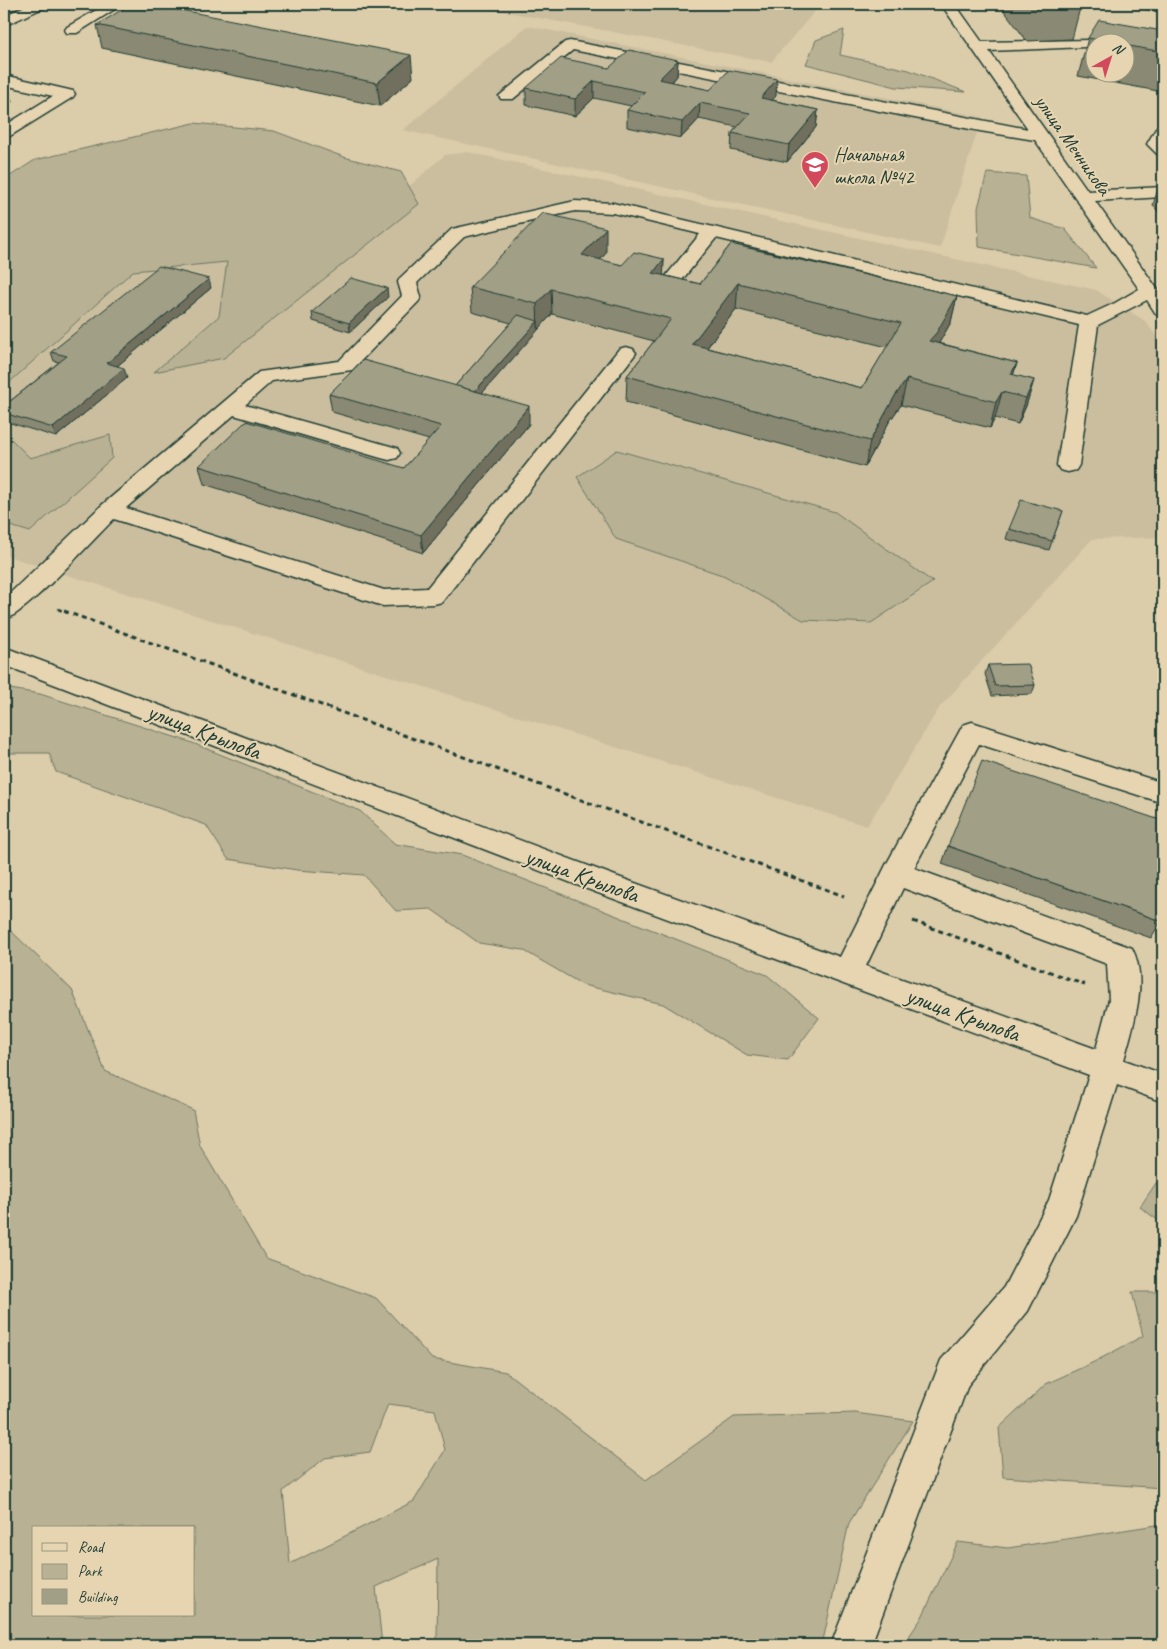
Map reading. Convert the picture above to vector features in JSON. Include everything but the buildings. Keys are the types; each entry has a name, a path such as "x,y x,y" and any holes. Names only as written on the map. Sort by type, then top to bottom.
{"street":[{"path":"4,22 40,4"},
{"path":"72,30 108,9 100,4"},
{"name":"улица Мечникова","path":"948,4 1163,310"},
{"path":"1072,27 1084,38"},
{"path":"508,96 570,44 970,124 1041,136"},
{"path":"978,47 1084,44"},
{"path":"4,80 67,94 4,133"},
{"path":"1163,130 1155,144 1163,150"},
{"path":"1083,196 1163,192"},
{"path":"4,612 110,510 266,376 345,366 412,297 406,282 458,233 575,206 613,208 1089,322 1122,307 1149,291"},
{"path":"675,276 712,231"},
{"path":"1068,465 1089,322"},
{"path":"110,510 383,598 434,596 626,353"},
{"path":"230,407 388,453"},
{"name":"улица Крылова","path":"4,656 591,878 1163,1088"},
{"path":"848,972 896,873 972,732 1163,794"},
{"path":"852,1645 954,1373 1016,1299 1059,1213 1108,1068 1124,1000 1122,957 896,873"}],"path":[{"path":"22,596 878,908 1124,1000"}],"shaded area":[{"path":"4,4 57,4 26,16 4,28"},
{"path":"465,4 821,4 771,62"},
{"name":"Начальная школа №42","path":"527,26 982,117 940,248 403,130"},
{"path":"467,152 1096,290 1145,321 1163,345 1163,537 1092,539 939,708 867,826 4,555 4,324 76,273 194,252 309,273 445,155"}],"green space":[{"path":"844,30 840,55 909,70 966,92 896,87 806,64 816,40"},
{"path":"194,123 274,131 344,157 401,172 419,204 224,358 154,372 219,316 227,262 133,271 11,381 4,391 4,180 35,160"},
{"path":"987,173 1026,176 1030,218 1065,229 1096,268 979,247 978,208"},
{"path":"110,435 112,458 30,532 4,524 4,437 9,437 30,458"},
{"path":"617,450 835,512 933,582 871,623 803,620 725,576 616,539 577,477"},
{"path":"4,688 40,694 190,742 360,811 395,844 462,855 767,975 819,1018 788,1060 747,1055 663,1004 583,985 523,950 479,943 431,909 396,911 364,875 297,870 228,859 206,825 56,772 49,753 4,753"},
{"path":"4,928 8,928 72,990 105,1071 193,1110 200,1146 266,1258 376,1298 432,1359 506,1372 646,1480 734,1417 855,1413 913,1421 849,1523 822,1645 437,1645 438,1559 376,1587 382,1645 4,1645","holes":["388,1404 435,1410 445,1450 414,1501 290,1564 283,1491 325,1458 370,1452"]},
{"path":"1156,1183 1163,1188 1163,1224 1140,1207"},
{"path":"1132,1292 1163,1292 1163,1488 1003,1477 999,1428 1046,1384 1094,1362 1143,1336"},
{"path":"1163,1524 1163,1645 903,1645 921,1619 958,1542 1008,1548"}],"place":[{"name":"Начальная школа №42","path":"815,189"}]}
